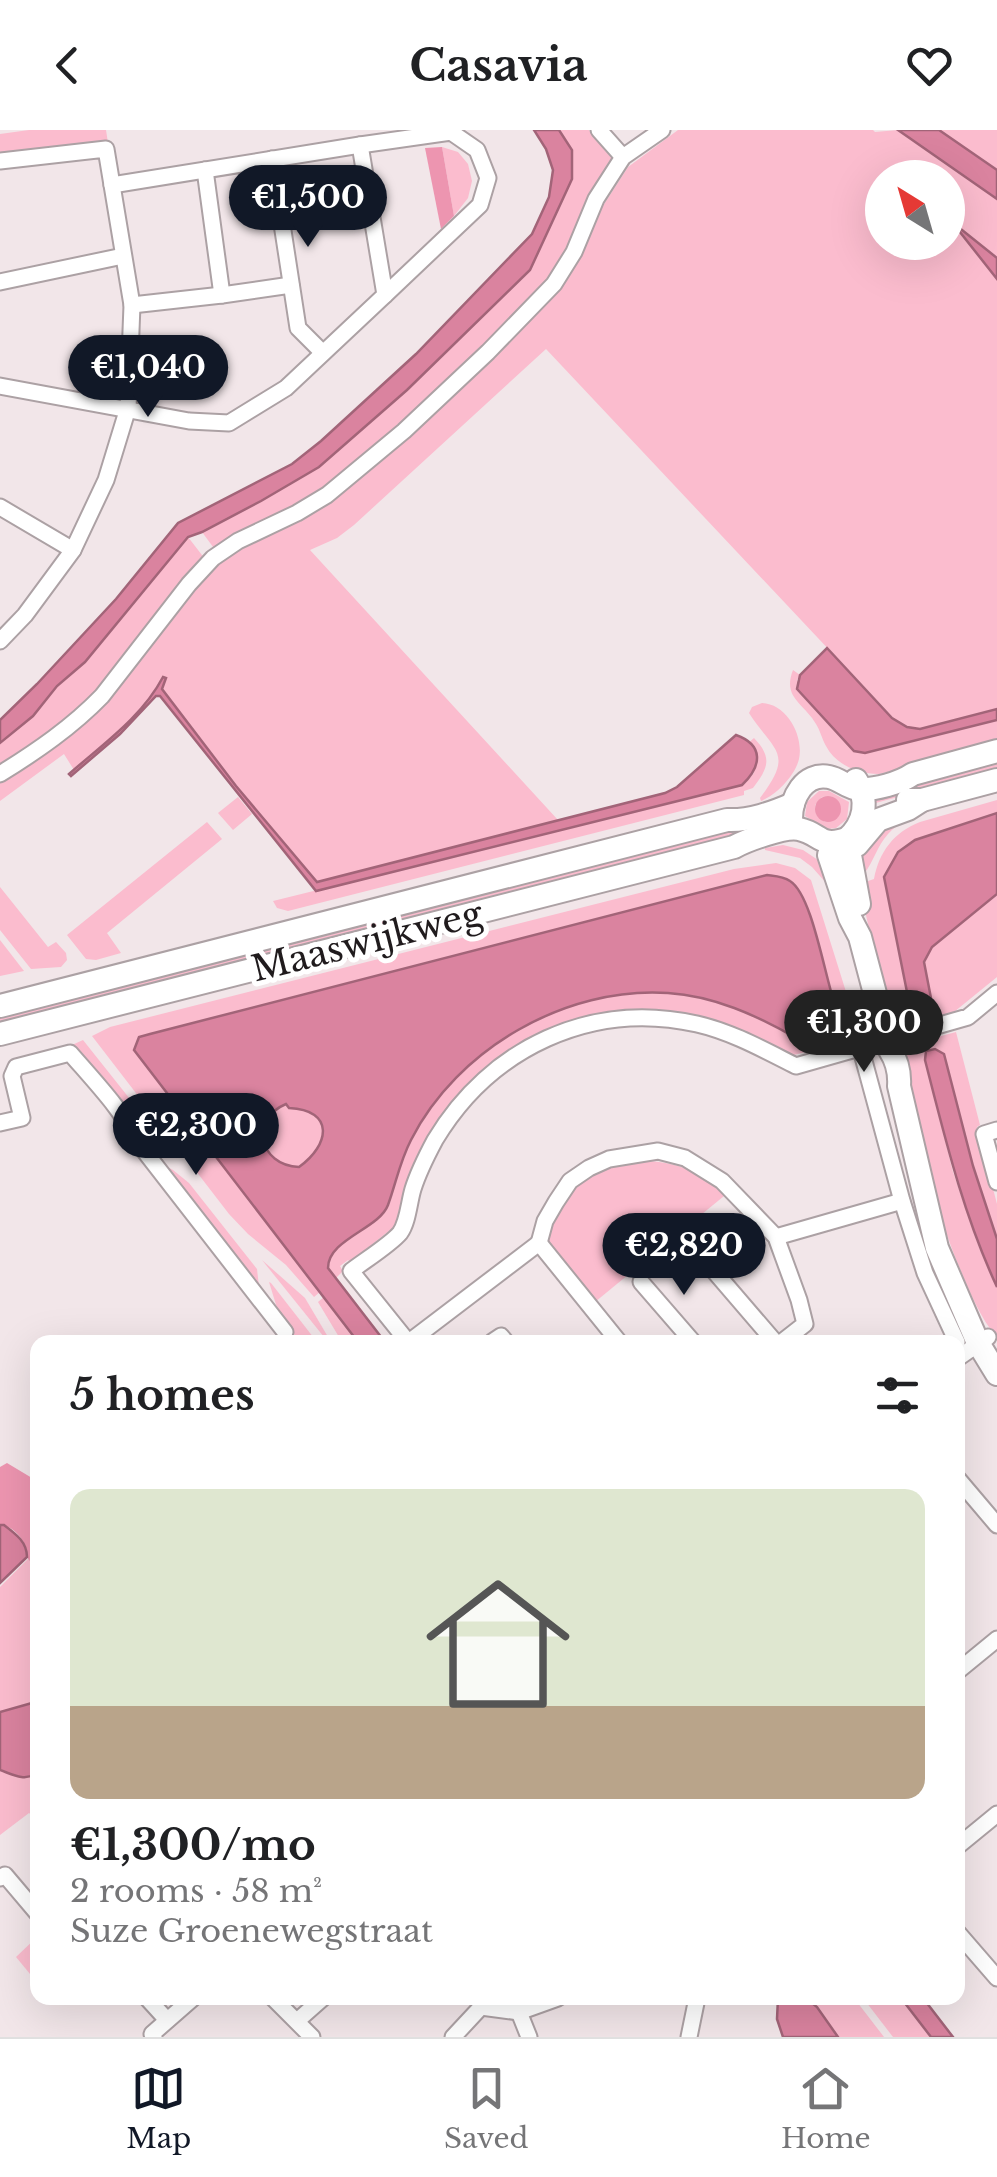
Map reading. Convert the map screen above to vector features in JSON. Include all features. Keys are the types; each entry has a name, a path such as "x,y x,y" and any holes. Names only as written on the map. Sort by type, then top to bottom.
{"street":[{"path":"600,130 622,157"},
{"path":"0,774 44,747 95,704 213,558 327,495 404,431 488,352 554,284 622,157 662,130"},
{"path":"0,386 188,421 230,424 286,388 480,205 488,178 477,150 451,132 112,185"},
{"path":"360,145 385,295"},
{"path":"0,161 106,149 132,305 128,408 106,480 73,550 25,616 0,641"},
{"path":"272,159 298,328 322,352"},
{"path":"205,170 222,295"},
{"path":"0,282 123,256"},
{"path":"132,305 291,284"},
{"path":"0,507 73,550"},
{"path":"859,784 997,751"},
{"path":"826,765 843,771 859,784 868,819 857,845 811,849 795,834 787,799 796,776 806,776 826,765"},
{"path":"868,819 908,800 922,800 997,780"},
{"name":"Maaswijkweg","path":"0,1006 726,820 740,811 787,799"},
{"name":"Maaswijkweg","path":"0,1034 734,847 747,840 795,834"},
{"path":"842,848 860,912 860,937 888,1044 887,1059 899,1086 916,1158 946,1243 971,1347 997,1374"},
{"path":"402,1335 352,1271 401,1232 414,1185 434,1142 458,1106 489,1074 529,1045 608,1020 670,1019 744,1040 796,1066 860,1046 888,1044 968,1017 997,993"},
{"path":"860,1046 925,1273 964,1335"},
{"path":"0,1124 22,1118 12,1076 16,1068 70,1053 285,1332"},
{"path":"991,1132 997,1182"},
{"path":"417,1335 538,1242 545,1221 570,1181 609,1159 658,1151 685,1158 722,1181 776,1238 805,1324 789,1335"},
{"path":"776,1238 902,1201"},
{"path":"538,1242 610,1335"},
{"path":"690,1243 773,1335"},
{"path":"641,1282 687,1335"},
{"path":"965,1487 997,1525"},
{"path":"965,1666 997,1639"},
{"path":"965,1840 997,1814"},
{"path":"0,1878 5,1876 30,1905"},
{"path":"965,1940 997,1978"},
{"path":"153,2005 167,2020"},
{"path":"154,2037 152,2034 185,2005"},
{"path":"281,2005 312,2037"},
{"path":"296,2020 314,2005"},
{"path":"453,2037 475,2005"},
{"path":"490,2005 519,2012 531,2005"},
{"path":"689,2037 696,2005"},
{"path":"519,2012 526,2036"}],"shaded area":[{"path":"106,130 108,143 0,153 0,134"},
{"path":"534,130 559,130 572,150 572,179 530,270 407,390 319,467 188,537 85,662 57,686 33,716 0,743 0,720 116,599 178,523 292,464 321,441 416,354 532,234 549,197 553,170"},
{"path":"559,130 589,130 613,160 572,248 528,308 334,486 216,551 202,532 319,467 529,270 572,179 572,150"},
{"path":"678,130 898,130 941,160 865,160 865,260 965,260 965,239 997,279 997,709 920,729 896,721 546,349 354,525 310,550 558,820 316,883 161,688 164,677 135,715 74,770 64,754 0,801 0,781 53,747 215,562 339,493 378,463 487,361 597,215 628,167"},
{"path":"898,130 939,130 997,170 997,199 965,177 965,160 941,160"},
{"path":"939,130 997,130 997,170"},
{"path":"442,147 458,152 468,164 472,181 468,198 454,216"},
{"path":"442,147 454,216 441,229 425,148"},
{"path":"965,177 997,199 997,258 965,234"},
{"path":"965,232 997,258 997,279 965,238"},
{"path":"188,537 205,559 90,704 0,772 0,743 33,716 57,686 85,662"},
{"path":"827,648 892,718 907,727 920,729 997,709 997,720 865,753 854,751 797,689 800,675"},
{"path":"793,670 854,751 865,753 997,720 997,745 879,774 856,770 830,753 816,724 792,694"},
{"path":"166,678 162,689 236,786 317,882 665,793 736,735 752,744 757,757 753,771 742,785 316,891 160,696 69,774 133,717"},
{"path":"762,703 786,715 796,731 800,750 789,778 761,801 778,761 773,745 749,713"},
{"path":"754,738 764,751 765,769 744,795 288,911 277,908 273,901 742,785 754,773 755,752 748,743"},
{"path":"997,760 997,770 872,804 870,793"},
{"path":"997,786 997,793 939,808 898,825 884,839 864,874 856,859 879,826"},
{"path":"819,791 829,791 849,802 847,819 836,828 827,829 805,816 807,802","holes":["822,797 833,797 838,817 825,822 816,814 815,805"]},
{"path":"828,796 837,800 841,809 837,818 828,822 819,818 815,809 819,800"},
{"path":"238,797 252,814 233,830 218,813"},
{"path":"997,800 997,813 915,840 898,852 884,877 924,962 932,947 997,894 997,977 954,1012 896,1026 890,1022 859,884 874,879 889,844 911,826"},
{"path":"997,813 997,894 932,947 924,962 931,998 921,1009 909,1002 884,877 898,852 915,840"},
{"path":"207,822 222,839 107,933 121,953 86,959 67,935"},
{"path":"743,825 746,837 0,1027 0,1014"},
{"path":"783,845 803,850 824,864 827,884 800,858 765,850"},
{"path":"776,863 795,868 811,880 852,1011 853,1021 845,1042 790,1056 753,1035 702,1018 673,1014 542,1035 452,1107 399,1223 340,1266 343,1271 335,1279 327,1266 328,1258 387,1209 408,1148 438,1099 484,1053 544,1017 576,1004 642,992 726,1005 756,1015 796,1037 831,1025 839,1016 767,876 139,1037 320,1292 314,1297 286,1265 229,1214 92,1036 110,1027 734,869"},
{"path":"767,875 790,881 806,904 839,1017 825,1028 796,1038 718,1002 668,993 630,994 591,1000 554,1012 486,1052 431,1107 407,1148 383,1213 330,1258 328,1268 380,1335 353,1335 134,1050 139,1037","holes":["286,1104 321,1122 322,1139 299,1167 285,1164 267,1150 263,1130 267,1120"]},
{"path":"0,887 48,947 56,942 66,953 67,960 61,967 31,969 0,930"},
{"path":"0,940 24,971 0,976"},
{"path":"956,1032 997,1204 997,1239 944,1055 934,1049 926,1051 925,1060 953,1172 997,1287 997,1338 976,1305 950,1243 898,1057 906,1054 904,1046"},
{"path":"83,1040 176,1157 147,1137 109,1097 75,1054 72,1045"},
{"path":"935,1049 944,1054 997,1239 997,1287 965,1204 940,1118 925,1060 926,1051"},
{"path":"286,1103 289,1108 314,1115 322,1130 317,1149 299,1167 275,1159 264,1141 267,1120"},
{"path":"150,1157 189,1183 257,1269 260,1295"},
{"path":"633,1160 659,1162 694,1172 724,1196 595,1302 545,1239 576,1185 599,1170"},
{"path":"262,1260 305,1298 327,1335 322,1335"},
{"path":"269,1282 312,1335 291,1335 282,1324"},
{"path":"324,1297 353,1335 338,1335 318,1302"},
{"path":"7,1463 30,1477 30,1561 20,1536 0,1524 0,1467"},
{"path":"0,1525 20,1539 27,1557 0,1583"},
{"path":"28,1559 30,1703 0,1712 0,1587"},
{"path":"30,1704 30,1776 0,1770 0,1712"},
{"path":"0,1770 14,1776 30,1776 30,1814 0,1835"},
{"path":"30,1944 30,1974 16,1957"},
{"path":"778,2005 815,2005 838,2037 783,2037"},
{"path":"815,2005 859,2005 884,2037 838,2037"},
{"path":"868,2005 906,2005 931,2037 893,2037"},
{"path":"906,2005 928,2005 953,2037 931,2037"}]}
